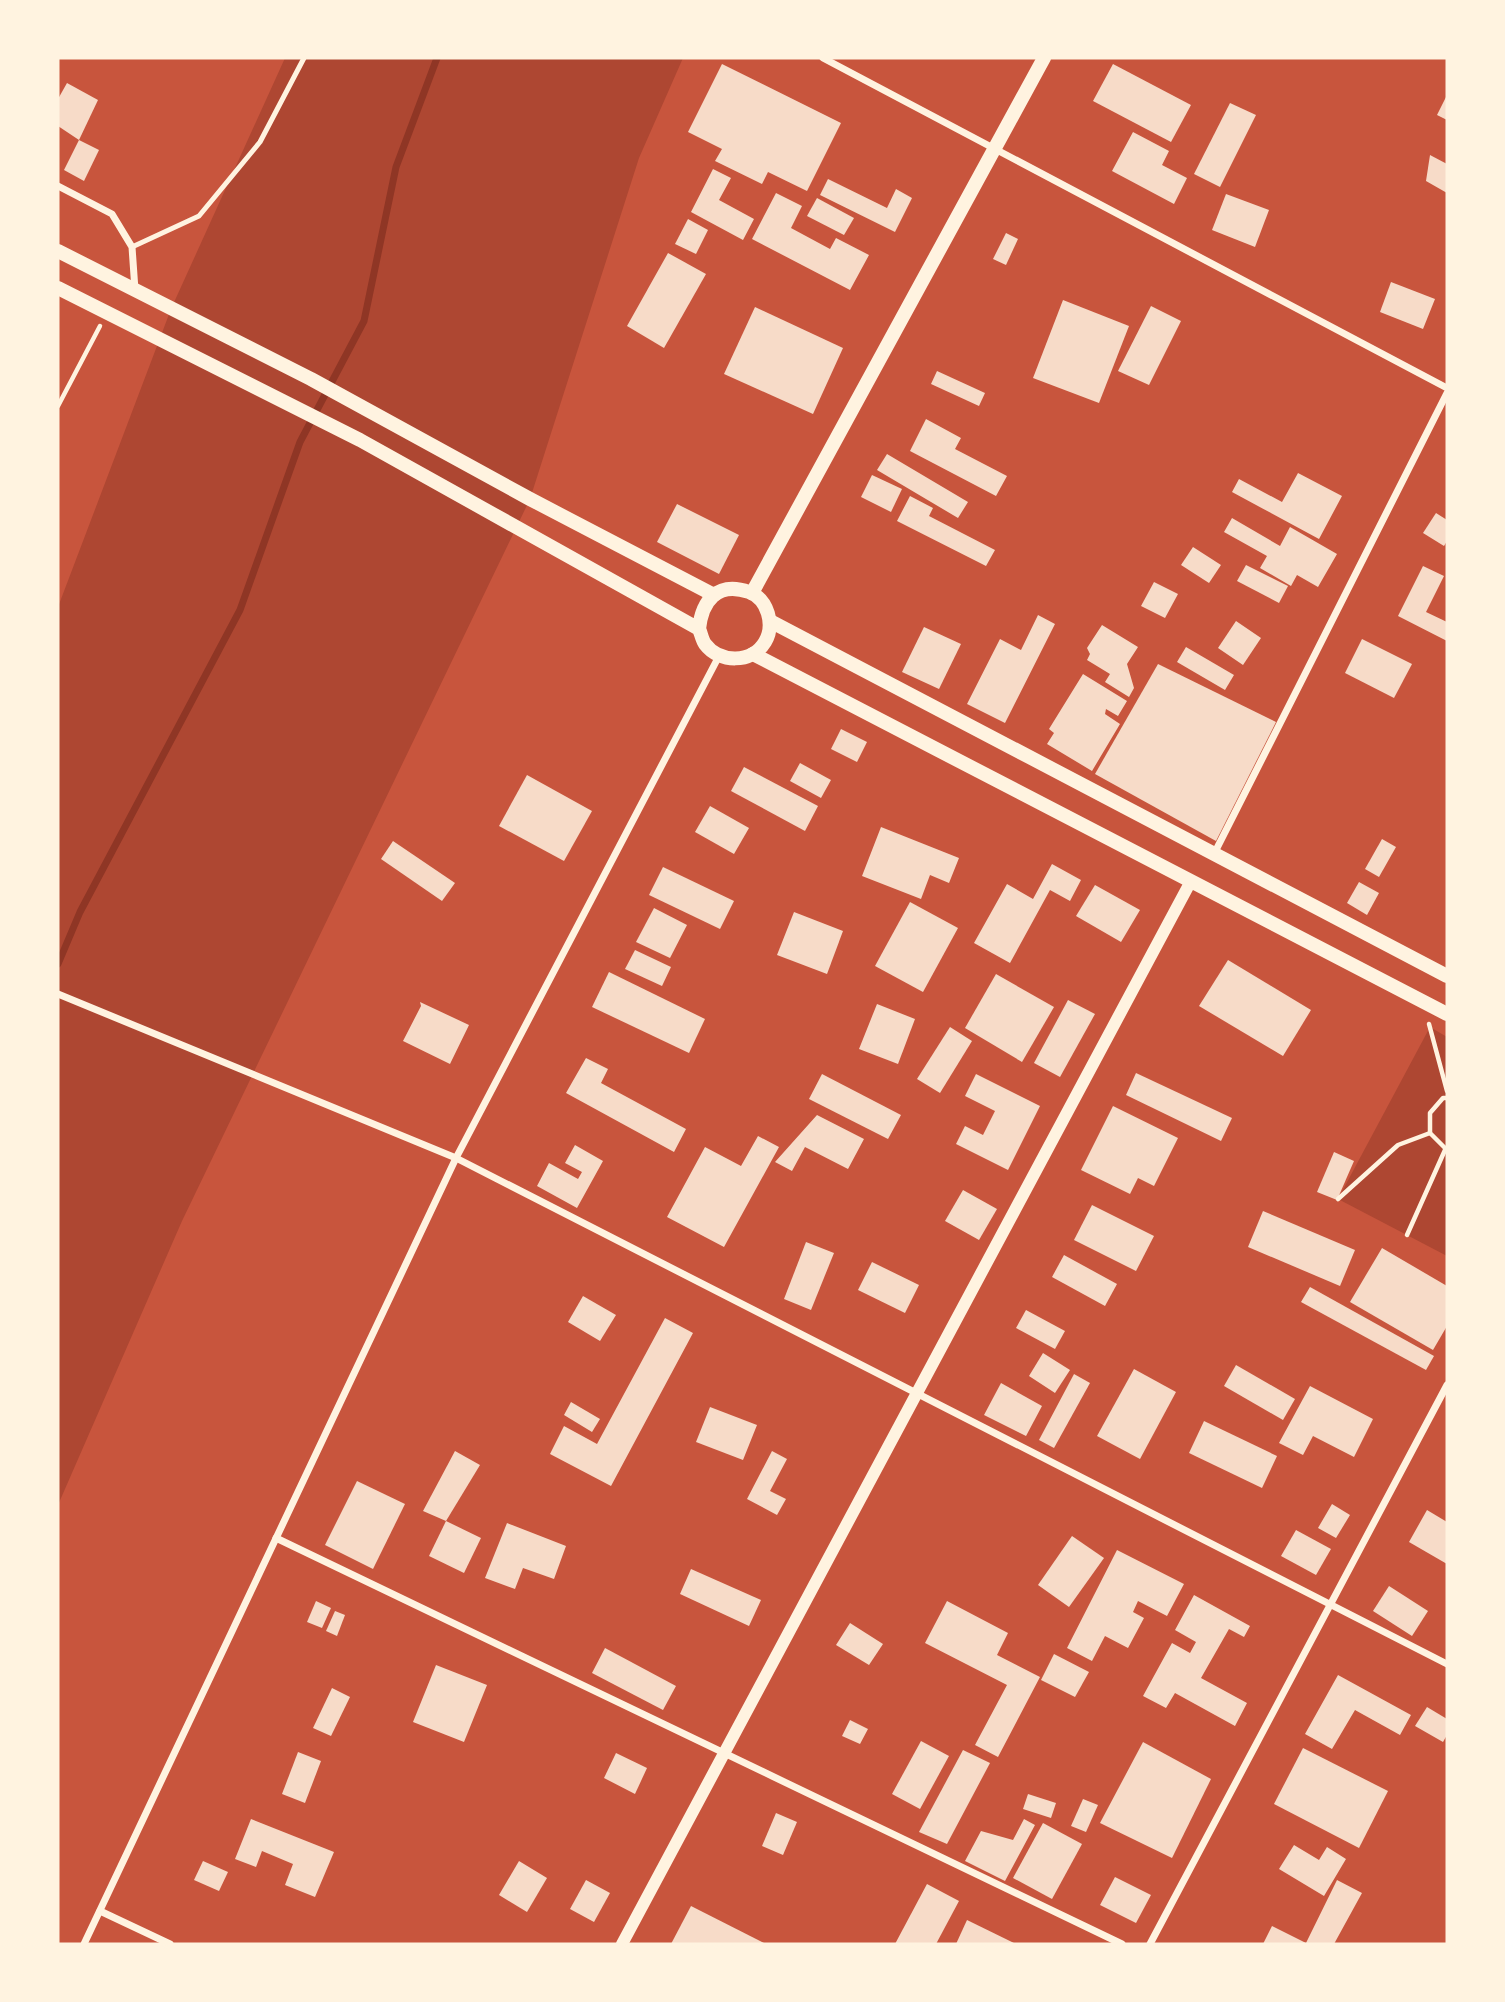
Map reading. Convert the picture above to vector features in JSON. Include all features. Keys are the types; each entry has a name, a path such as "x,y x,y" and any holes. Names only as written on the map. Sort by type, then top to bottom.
{"main road":[{"path":"752,593 1044,58"},
{"path":"58,251 311,379 530,499 714,595"},
{"path":"58,288 360,440 699,629"},
{"path":"731,588 752,593 765,606 770,621 765,642 753,654 735,659 719,656 704,643 699,629 701,610 714,595 731,588"},
{"path":"770,621 1447,976"},
{"path":"753,654 1447,1014"}],"street":[{"path":"823,58 1447,388"},
{"path":"58,186 112,214 132,247 135,291"},
{"path":"1214,854 1447,393"},
{"path":"84,1944 456,1158 719,656"},
{"path":"622,1944 1191,881"},
{"path":"58,994 456,1158 1447,1664"},
{"path":"1150,1944 1447,1385"},
{"path":"276,1538 1122,1944"},
{"path":"100,1911 170,1944"}],"lane":[{"path":"132,247 199,216 260,142 304,58"}],"path":[{"path":"58,406 107,313"},
{"path":"1421,1000 1447,1091"},
{"path":"1407,1235 1446,1150 1430,1133 1430,1113 1443,1098 1447,1098"},
{"path":"1338,1199 1398,1145 1430,1133"}],"shaded area":[{"path":"285,58 683,58 639,158 530,499 182,1221 58,1505 58,607 171,309"},
{"path":"1430,1027 1447,1037 1447,1256 1338,1199"}],"building":[{"path":"722,64 841,123 807,191 768,172 762,184 715,161 722,149 688,132"},
{"path":"1113,64 1191,105 1171,142 1093,101"},
{"path":"67,83 98,100 79,140 58,126 58,99"},
{"path":"1447,95 1447,120 1437,115"},
{"path":"1230,103 1256,115 1220,187 1194,174"},
{"path":"1133,132 1169,151 1162,165 1187,178 1174,204 1112,171"},
{"path":"79,140 99,150 84,181 64,170"},
{"path":"1430,155 1447,164 1447,193 1426,181"},
{"path":"713,169 731,178 719,200 754,219 743,240 691,212"},
{"path":"828,179 887,208 896,189 912,198 895,232 820,195"},
{"path":"776,193 802,206 791,228 830,249 836,238 869,255 850,290 752,239"},
{"path":"1226,194 1269,210 1255,247 1212,230"},
{"path":"817,198 854,218 844,235 807,216"},
{"path":"688,219 708,230 696,254 675,244"},
{"path":"1006,233 1018,239 1006,265 993,259"},
{"path":"668,253 706,274 664,348 627,326"},
{"path":"1391,282 1435,299 1423,329 1380,312"},
{"path":"1063,300 1129,326 1099,403 1033,378"},
{"path":"1151,306 1181,321 1149,385 1118,371"},
{"path":"755,307 843,348 813,414 724,374"},
{"path":"937,371 985,393 979,406 931,384"},
{"path":"926,419 961,438 955,449 1007,476 996,496 910,451"},
{"path":"887,454 968,502 958,518 877,470"},
{"path":"1298,473 1342,496 1319,539 1232,492 1239,479 1282,502"},
{"path":"872,475 902,489 891,512 861,497"},
{"path":"910,496 933,508 929,516 995,550 986,566 897,521"},
{"path":"677,504 739,535 719,574 657,542"},
{"path":"1436,513 1447,520 1447,541 1444,546 1423,533"},
{"path":"1232,518 1280,546 1290,527 1337,554 1318,587 1297,575 1291,586 1260,568 1267,556 1224,532"},
{"path":"1193,547 1221,565 1209,583 1181,565"},
{"path":"1246,565 1288,586 1279,603 1237,581"},
{"path":"1423,566 1444,576 1426,612 1447,622 1447,641 1398,616"},
{"path":"1154,582 1178,594 1165,618 1141,606"},
{"path":"1038,615 1055,624 1005,723 967,704 1000,639 1021,650"},
{"path":"1236,621 1261,638 1243,665 1218,648"},
{"path":"1102,625 1138,647 1127,664 1134,688 1129,697 1105,682 1110,674 1087,660 1090,654 1087,648"},
{"path":"924,627 961,644 939,689 902,672"},
{"path":"1362,639 1412,664 1394,698 1345,673"},
{"path":"1186,647 1234,675 1225,690 1177,662"},
{"path":"1158,664 1276,722 1216,841 1095,774"},
{"path":"1083,674 1127,701 1118,716 1106,709 1105,714 1120,724 1092,771 1047,744 1054,733 1049,729"},
{"path":"841,729 867,742 857,762 831,749"},
{"path":"800,763 831,780 821,798 790,781"},
{"path":"744,767 818,806 805,831 731,791"},
{"path":"527,775 592,811 564,861 499,826"},
{"path":"710,806 749,828 734,854 695,832"},
{"path":"881,827 959,858 949,883 930,875 921,899 862,876"},
{"path":"1382,839 1396,847 1379,877 1365,869"},
{"path":"393,841 455,883 442,901 381,859"},
{"path":"1052,864 1081,880 1070,901 1050,890 1010,963 974,943 1007,884 1033,899"},
{"path":"663,867 734,901 720,929 649,895"},
{"path":"1359,882 1379,893 1367,915 1347,903"},
{"path":"1095,885 1140,910 1121,942 1076,916"},
{"path":"910,902 958,928 923,992 875,966"},
{"path":"654,908 687,925 670,958 636,942"},
{"path":"794,912 843,931 827,974 777,955"},
{"path":"635,950 671,967 662,986 625,969"},
{"path":"1228,960 1311,1010 1283,1056 1199,1006"},
{"path":"609,972 705,1019 689,1053 592,1007"},
{"path":"996,974 1054,1007 1022,1062 965,1028"},
{"path":"1068,1000 1095,1014 1060,1077 1034,1063"},
{"path":"420,1002 469,1025 450,1064 403,1041 421,1006"},
{"path":"877,1004 915,1019 898,1064 859,1049"},
{"path":"950,1027 972,1041 940,1093 917,1079"},
{"path":"586,1058 608,1069 601,1083 686,1129 674,1152 566,1093"},
{"path":"1136,1073 1232,1118 1221,1141 1126,1095"},
{"path":"822,1074 901,1115 888,1139 809,1099"},
{"path":"976,1074 1040,1106 1008,1170 956,1144 965,1126 983,1135 995,1111 965,1096"},
{"path":"1113,1106 1178,1138 1154,1186 1138,1178 1130,1194 1081,1170"},
{"path":"817,1115 864,1139 848,1169 805,1147 792,1171 775,1162"},
{"path":"758,1136 779,1147 724,1247 667,1217 705,1147 741,1166"},
{"path":"575,1145 603,1161 577,1208 537,1186 549,1163 578,1179 582,1172 565,1163"},
{"path":"1334,1152 1354,1161 1337,1200 1317,1192"},
{"path":"963,1190 997,1209 979,1240 945,1221"},
{"path":"1092,1205 1154,1236 1136,1271 1074,1240"},
{"path":"1263,1211 1355,1250 1340,1286 1248,1247"},
{"path":"806,1242 834,1253 811,1310 784,1299"},
{"path":"1382,1248 1447,1286 1447,1326 1433,1350 1350,1302"},
{"path":"1064,1255 1117,1284 1105,1306 1052,1277"},
{"path":"872,1262 919,1285 905,1313 858,1290"},
{"path":"1310,1287 1434,1356 1426,1370 1301,1302"},
{"path":"583,1296 616,1315 600,1341 568,1322"},
{"path":"1026,1310 1065,1331 1055,1349 1016,1328"},
{"path":"665,1318 693,1333 611,1486 550,1454 564,1426 597,1444"},
{"path":"1043,1353 1070,1370 1055,1393 1029,1376"},
{"path":"1236,1365 1295,1399 1283,1420 1224,1386"},
{"path":"1134,1369 1176,1392 1140,1459 1097,1436"},
{"path":"1074,1374 1090,1383 1054,1448 1039,1440"},
{"path":"1001,1383 1042,1406 1026,1436 984,1415"},
{"path":"1310,1386 1373,1419 1354,1457 1313,1436 1303,1455 1279,1443"},
{"path":"571,1402 600,1419 592,1432 564,1415"},
{"path":"710,1407 757,1425 743,1460 696,1442"},
{"path":"1204,1421 1277,1456 1262,1488 1189,1453"},
{"path":"455,1451 480,1465 446,1521 423,1511"},
{"path":"772,1451 787,1459 770,1491 786,1499 777,1515 747,1499"},
{"path":"357,1481 405,1504 373,1569 325,1545"},
{"path":"1332,1504 1350,1515 1336,1538 1318,1528"},
{"path":"1427,1510 1447,1522 1447,1564 1409,1542"},
{"path":"446,1521 481,1538 464,1573 429,1556"},
{"path":"507,1523 566,1546 554,1579 523,1568 515,1589 485,1578"},
{"path":"1296,1530 1331,1549 1316,1575 1281,1556"},
{"path":"1072,1536 1104,1558 1069,1607 1038,1585"},
{"path":"1117,1550 1184,1584 1167,1616 1138,1601 1133,1612 1144,1618 1128,1648 1105,1636 1092,1661 1067,1648"},
{"path":"691,1569 761,1600 749,1626 680,1594"},
{"path":"1389,1586 1428,1611 1412,1636 1373,1611"},
{"path":"1194,1595 1250,1626 1244,1637 1229,1629 1201,1678 1247,1703 1235,1726 1175,1693 1166,1708 1143,1696 1172,1643 1190,1653 1196,1642 1175,1630"},
{"path":"316,1601 331,1608 322,1628 307,1622"},
{"path":"947,1601 1008,1633 997,1655 1040,1677 998,1757 975,1745 1007,1685 925,1643"},
{"path":"335,1611 345,1615 337,1636 326,1631"},
{"path":"850,1623 883,1644 869,1665 836,1645"},
{"path":"605,1648 676,1686 663,1710 592,1673"},
{"path":"1054,1654 1089,1672 1075,1697 1041,1680"},
{"path":"436,1665 487,1685 464,1742 413,1722"},
{"path":"1338,1675 1411,1715 1400,1735 1355,1710 1332,1749 1305,1734"},
{"path":"332,1688 350,1697 331,1736 313,1728"},
{"path":"1427,1707 1447,1719 1447,1735 1443,1742 1415,1726"},
{"path":"850,1720 868,1729 860,1744 842,1736"},
{"path":"921,1741 949,1756 920,1809 892,1794"},
{"path":"1143,1742 1211,1779 1172,1858 1100,1823"},
{"path":"1303,1748 1388,1791 1359,1848 1274,1804"},
{"path":"963,1750 990,1763 947,1844 919,1832"},
{"path":"298,1752 321,1761 305,1803 282,1794"},
{"path":"616,1753 647,1768 635,1794 604,1778"},
{"path":"1028,1794 1056,1803 1051,1818 1023,1809"},
{"path":"1083,1799 1098,1805 1086,1832 1071,1826"},
{"path":"776,1813 797,1822 783,1855 762,1846"},
{"path":"251,1819 334,1852 315,1897 285,1885 293,1864 262,1851 256,1867 235,1859"},
{"path":"1024,1819 1035,1825 1005,1881 965,1861 981,1831 1013,1840"},
{"path":"1043,1823 1082,1844 1052,1899 1013,1878"},
{"path":"1294,1845 1319,1860 1327,1847 1346,1859 1324,1896 1279,1869"},
{"path":"203,1861 228,1872 219,1891 194,1880"},
{"path":"519,1861 547,1878 527,1912 499,1895"},
{"path":"1115,1877 1151,1895 1136,1923 1100,1905"},
{"path":"586,1880 610,1893 594,1922 570,1909"},
{"path":"1337,1880 1362,1893 1334,1944 1263,1944 1272,1926 1306,1943"},
{"path":"927,1884 959,1901 936,1944 895,1944"},
{"path":"691,1906 766,1944 671,1944"},
{"path":"967,1920 1016,1944 956,1944"}],"waterway":[{"path":"58,964 80,912 240,610 300,442 364,321 396,167 437,58"}]}
